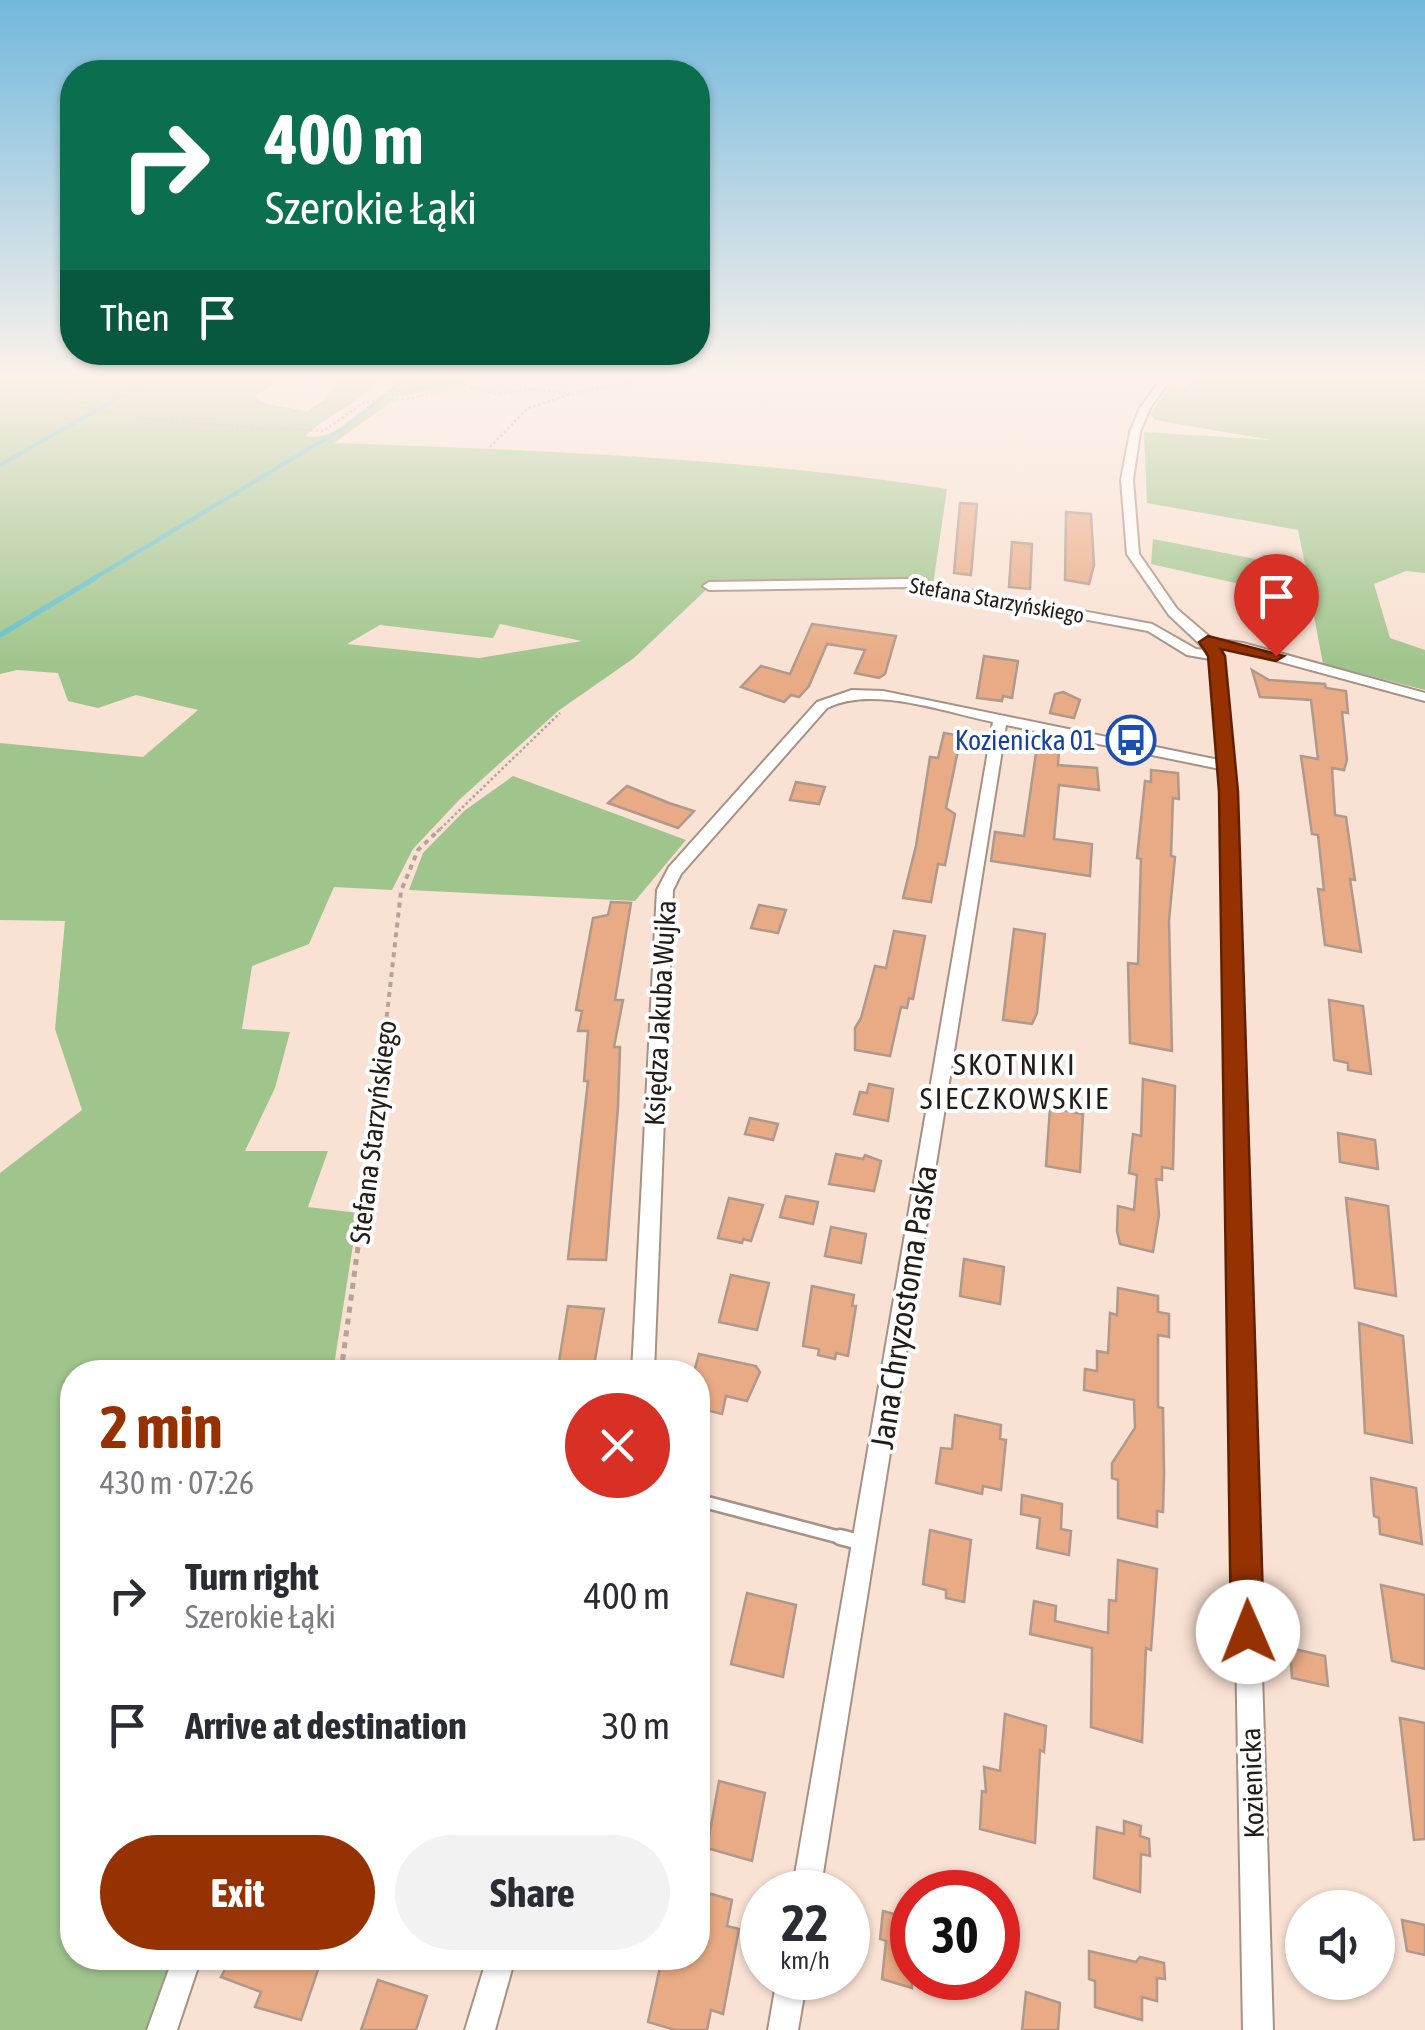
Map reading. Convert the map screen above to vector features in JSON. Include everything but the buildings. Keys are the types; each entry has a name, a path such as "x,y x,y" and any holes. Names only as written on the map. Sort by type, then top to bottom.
{"street":[{"name":"Kozienicka","path":"1127,473 1132,554 1173,612 1208,642 1216,656 1226,766 1258,2030"},
{"name":"Stefana Starzyńskiego","path":"709,586 909,584 1152,628 1192,652 1216,656"},
{"path":"1208,642 1238,646 1425,697"},
{"name":"Księdza Jakuba Wujka","path":"644,1360 665,890 669,880 822,705 840,695 857,692 883,695 1226,766"},
{"name":"Jana Chryzostoma Paska","path":"810,1870 1000,721"},
{"path":"162,2030 182,1970"},
{"path":"480,2030 498,1970"},
{"path":"783,2030 788,2000"}],"lane":[{"path":"710,1503 866,1543"}],"path":[{"name":"Stefana Starzyńskiego","path":"343,1360 361,1243 401,891 418,850 462,803 560,713"}],"green space":[{"path":"0,473 820,473 947,489 933,585 708,588 634,658 558,711 459,800 413,849 392,890 334,887 309,944 252,966 242,1029 290,1032 275,1088 245,1151 328,1151 308,1207 358,1213 335,1360 60,1360 60,1970 168,1970 148,2030 0,2030 0,1173 82,1110 55,1029 65,921 0,920 0,743 143,757 198,710 136,695 98,708 68,701 58,673 17,670 0,674","holes":["500,624 582,641 479,658 347,644 380,625 493,638"]},
{"path":"1146,473 1425,473 1425,573 1406,571 1374,584 1390,638 1425,650 1425,690 1323,664 1311,600 1151,564 1153,539 1306,569 1298,530 1147,503"},
{"path":"513,776 686,840 635,901 409,890 423,853 464,811"}],"waterway":[{"path":"91,580 269,473"},
{"path":"0,635 95,578"}],"place":[{"name":"Kozienicka 01","path":"1131,740"}],"district":[{"name":"SKOTNIKI SIECZKOWSKIE","path":"1015,1082"}],"route":[{"path":"1248,1632 1228,792 1216,656 1208,642 1276,656"}]}
